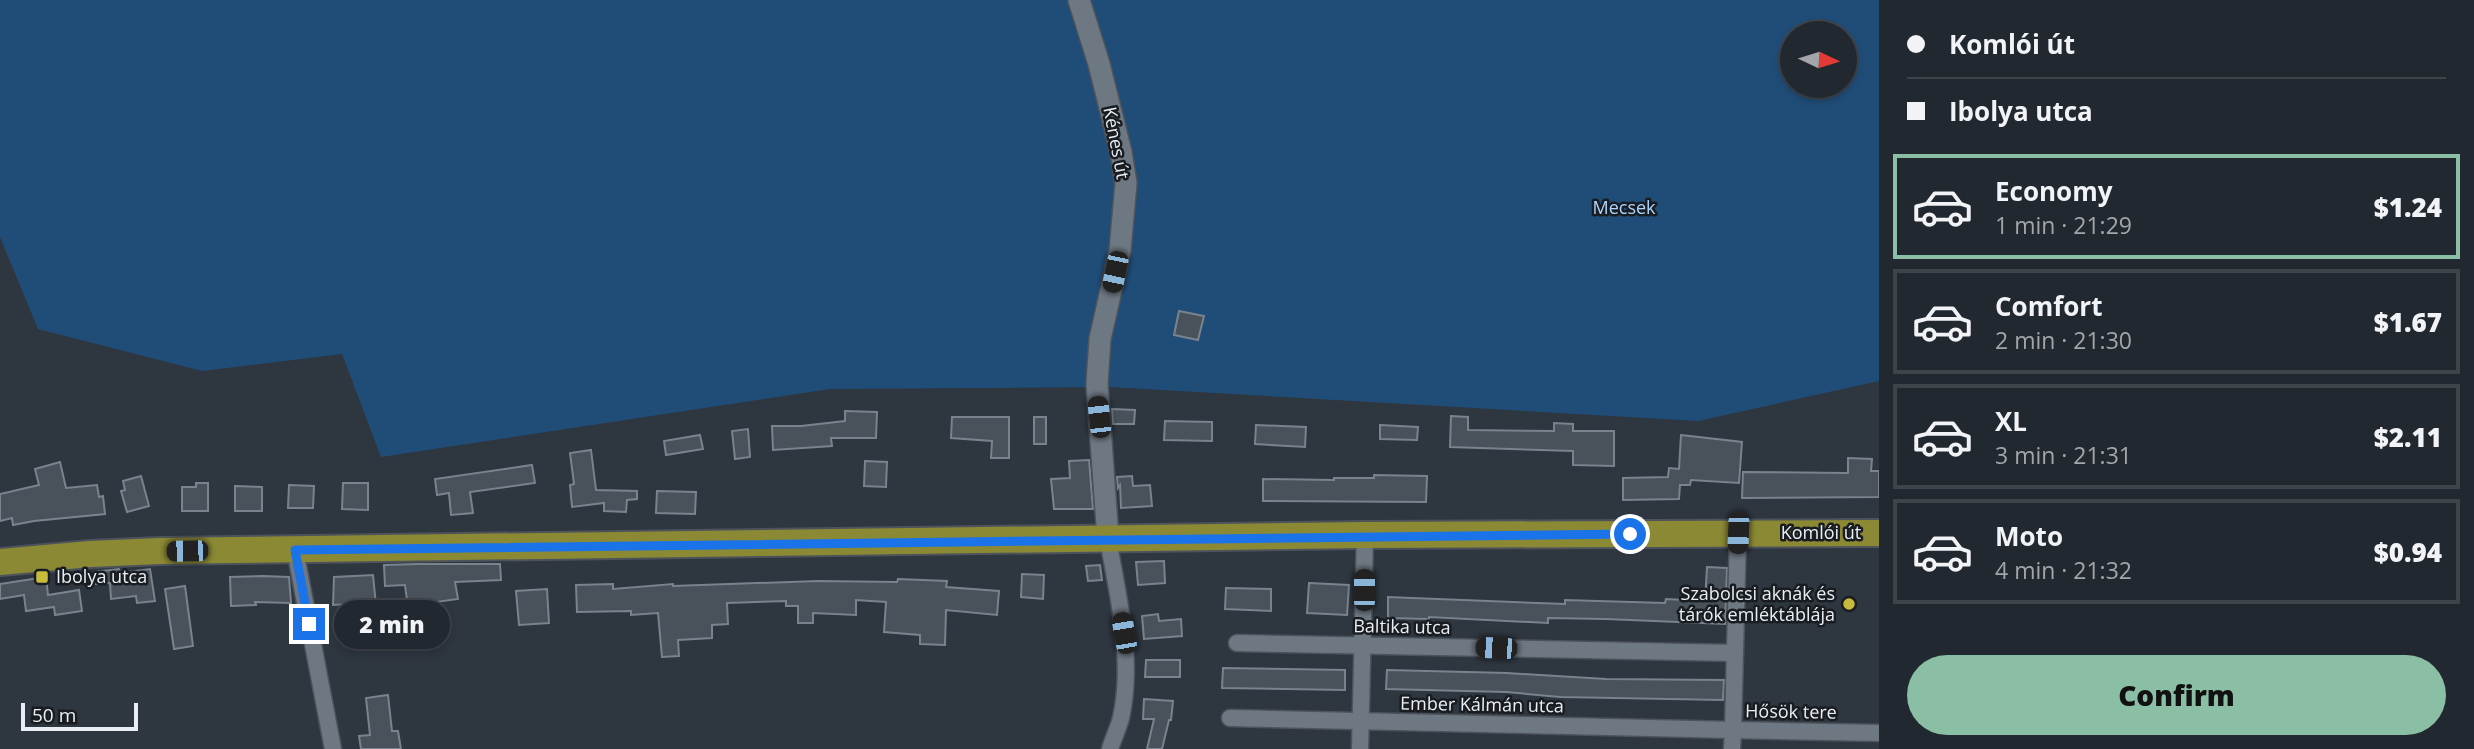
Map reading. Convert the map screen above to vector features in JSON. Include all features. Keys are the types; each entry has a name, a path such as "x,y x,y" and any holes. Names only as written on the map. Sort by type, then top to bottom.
{"main road":[{"name":"Komlói út","path":"0,562 101,554 295,550 1365,535 1879,533"}],"street":[{"name":"Kénes út","path":"1079,0 1102,77 1126,183 1120,250 1100,339 1097,384 1108,539"},
{"name":"Hősök tere","path":"1738,533 1733,730 1879,733"},
{"path":"1360,749 1365,535"},
{"path":"1108,539 1124,633 1125,683 1121,719 1110,749"},
{"path":"295,550 333,749"},
{"name":"Baltika utca","path":"1237,643 1734,653"},
{"name":"Ember Kálmán utca","path":"1230,718 1733,730"},
{"path":"1732,749 1733,730"}],"green space":[{"name":"Mecsek","path":"0,0 1879,0 1879,381 1698,421 1110,387 830,389 381,457 342,354 202,371 38,329 0,237"}],"building":[{"path":"1179,311 1204,316 1198,340 1174,335"},
{"path":"1112,409 1135,410 1134,424 1113,424"},
{"path":"845,411 877,412 876,438 831,438 832,446 773,450 772,426 845,421"},
{"path":"1451,416 1468,417 1468,430 1554,431 1554,423 1573,424 1573,431 1614,431 1614,466 1573,465 1573,451 1450,447"},
{"path":"952,417 1009,417 1009,458 991,458 992,441 951,438"},
{"path":"1034,417 1046,417 1046,444 1034,444"},
{"path":"1165,421 1212,422 1212,441 1164,440"},
{"path":"1256,425 1306,427 1305,447 1255,444"},
{"path":"1380,425 1418,427 1417,440 1380,439"},
{"path":"748,429 750,457 735,459 732,431"},
{"path":"700,435 703,449 666,455 664,441"},
{"path":"1681,435 1742,442 1739,483 1691,480 1690,485 1680,485 1679,499 1623,500 1623,478 1668,477 1669,468 1679,469"},
{"path":"591,450 596,490 637,491 637,499 627,500 626,512 604,511 604,503 572,507 570,485 574,484 570,453"},
{"path":"1848,458 1872,459 1871,471 1879,471 1879,497 1742,498 1743,472 1848,473"},
{"path":"1089,460 1093,509 1054,509 1051,479 1070,478 1069,461"},
{"path":"865,461 887,462 886,487 864,486"},
{"path":"60,462 66,488 97,485 99,497 103,496 105,514 13,525 12,518 0,521 0,494 39,485 35,469"},
{"path":"532,465 535,483 470,492 473,513 451,515 449,493 437,495 435,479"},
{"path":"1374,475 1427,476 1426,502 1263,501 1263,479 1334,480 1374,478"},
{"path":"141,476 149,506 127,512 121,491 125,490 123,481"},
{"path":"1132,476 1133,486 1150,485 1152,506 1121,508 1117,477"},
{"path":"196,483 208,483 208,511 182,511 182,487 196,487"},
{"path":"343,483 368,483 368,510 342,509"},
{"path":"289,485 314,486 313,508 288,508"},
{"path":"235,486 262,487 262,511 235,511"},
{"path":"657,491 696,492 695,514 656,513"},
{"path":"1164,561 1165,583 1138,585 1136,562"},
{"path":"500,564 501,580 455,582 458,599 421,604 425,629 411,631 405,585 385,586 384,565"},
{"path":"1100,565 1102,580 1088,581 1086,566"},
{"path":"1707,567 1727,568 1725,624 1606,619 1548,618 1548,623 1429,617 1388,618 1388,597 1565,604 1565,600 1665,603 1666,599 1705,601"},
{"path":"119,569 120,573 150,569 155,601 137,603 136,596 111,599 110,583 95,584 94,572"},
{"path":"1022,574 1044,575 1043,599 1021,597"},
{"path":"373,575 377,615 350,618 348,604 333,605 334,577"},
{"path":"46,577 48,595 79,590 82,611 55,615 54,607 26,611 24,595 0,599 0,584"},
{"path":"230,577 289,577 291,603 255,602 256,605 231,606"},
{"path":"898,579 947,581 946,587 999,591 997,615 946,610 945,645 920,644 920,635 884,632 886,602 856,600 856,615 813,613 813,623 798,623 798,606 786,606 786,601 727,603 728,624 712,625 712,638 678,640 679,656 662,657 658,613 631,615 631,611 577,612 576,585 613,584 613,589 673,584 897,582"},
{"path":"1309,583 1349,585 1347,615 1307,613"},
{"path":"185,586 193,646 174,649 165,589"},
{"path":"1226,588 1271,589 1271,611 1225,609"},
{"path":"547,589 549,623 519,625 516,591"},
{"path":"1158,614 1159,621 1181,619 1182,636 1144,639 1142,616"},
{"path":"1146,660 1180,660 1180,677 1145,677"},
{"path":"1223,668 1345,670 1345,690 1222,688"},
{"path":"1387,670 1606,679 1724,680 1723,700 1560,697 1506,692 1386,689"},
{"path":"388,695 392,731 398,731 401,749 361,749 359,736 370,735 366,698"},
{"path":"1144,699 1173,701 1171,720 1162,749 1147,749 1154,719 1143,719"}],"place":[{"name":"Ibolya utca","path":"42,577"},
{"name":"Szabolcsi aknák és tárók emléktáblája","path":"1849,604"}],"route":[{"path":"309,624 295,550 1365,535 1630,534"}]}
